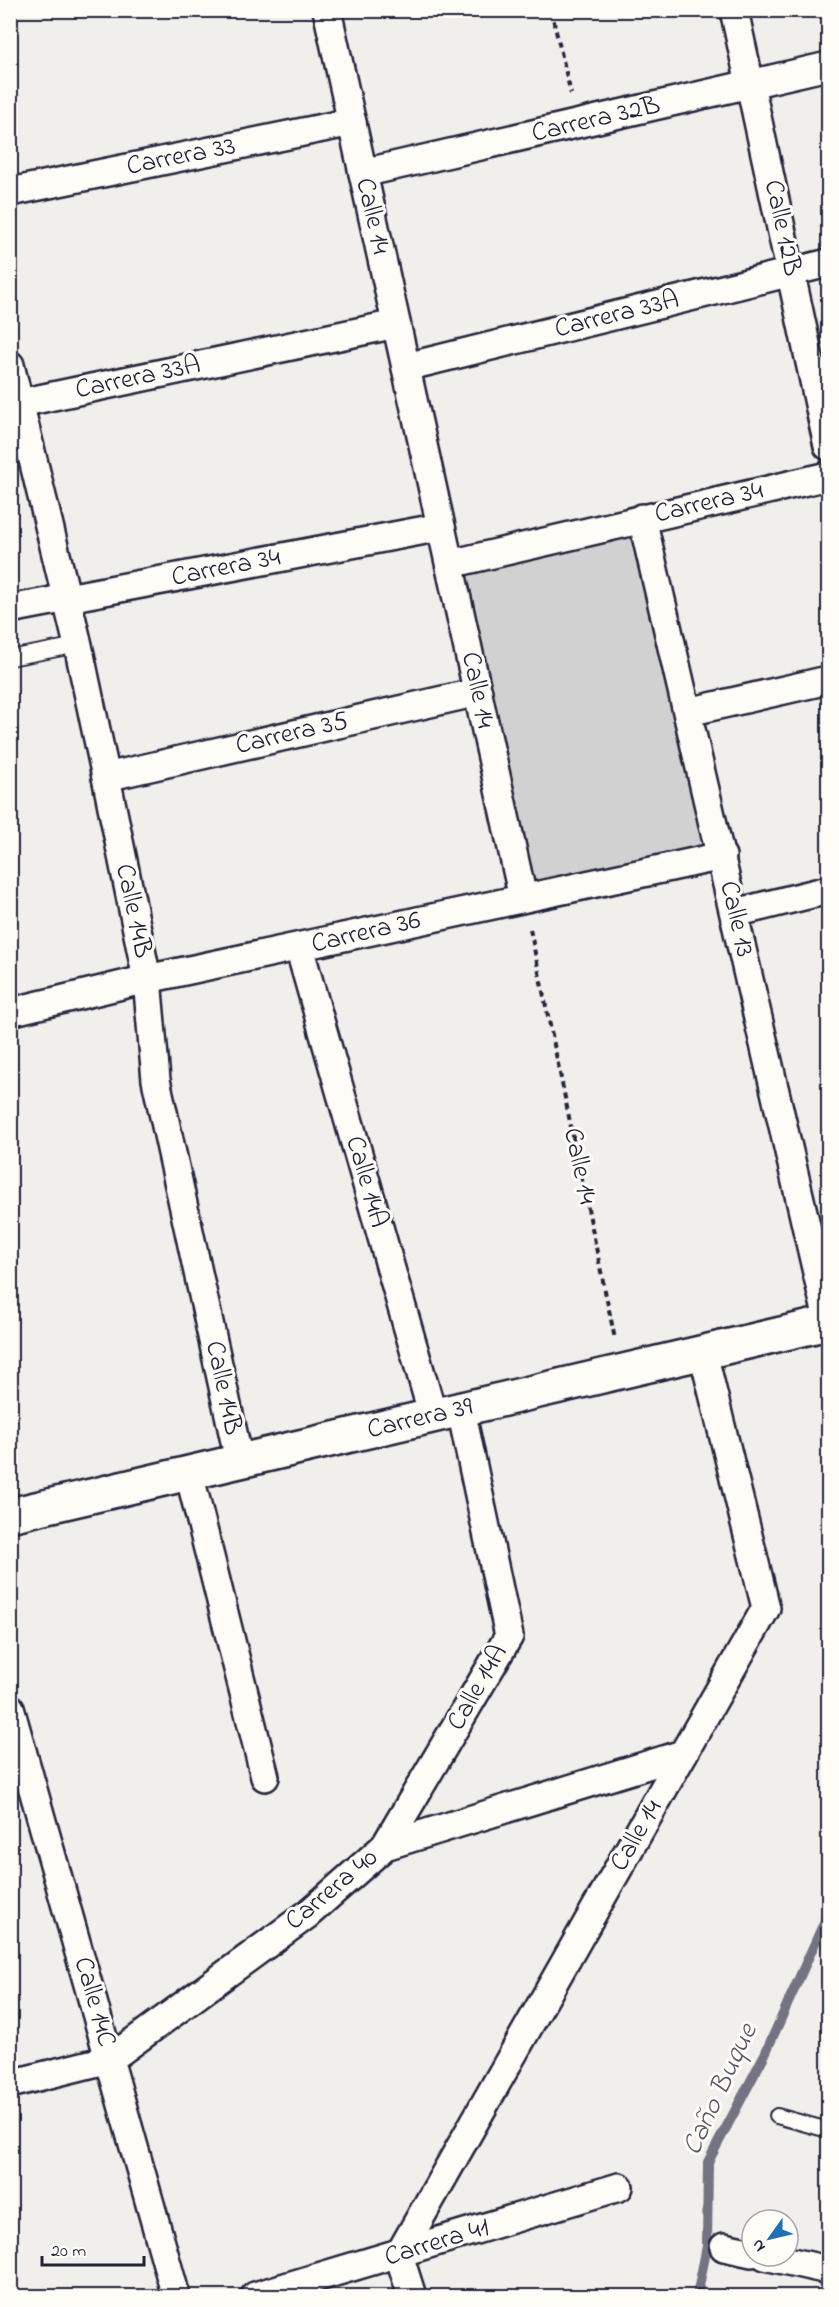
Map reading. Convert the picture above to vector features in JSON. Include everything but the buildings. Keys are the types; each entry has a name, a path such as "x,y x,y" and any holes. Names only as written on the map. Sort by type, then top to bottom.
{"street":[{"name":"Calle 14","path":"327,10 523,898"},
{"name":"Calle 12B","path":"734,10 828,446"},
{"name":"Carrera 32B","path":"363,173 828,66"},
{"name":"Carrera 33","path":"10,192 352,122"},
{"name":"Carrera 33A","path":"406,367 828,263"},
{"name":"Carrera 33A","path":"20,403 396,324"},
{"name":"Calle 14B","path":"10,365 78,645 106,777 147,979 156,1080 239,1460"},
{"name":"Carrera 34","path":"450,564 828,476"},
{"name":"Calle 13","path":"642,518 828,1322"},
{"name":"Carrera 34","path":"10,609 441,527"},
{"path":"688,712 828,680"},
{"name":"Carrera 35","path":"106,777 478,692"},
{"name":"Carrera 36","path":"10,1012 147,979 722,856"},
{"path":"735,913 828,890"},
{"name":"Calle 14A","path":"299,947 447,1413 509,1636 385,1846"},
{"name":"Carrera 39","path":"10,1515 828,1322"},
{"name":"Calle 14","path":"399,2254 766,1608 703,1353"},
{"path":"189,1473 265,1777"},
{"name":"Calle 14C","path":"10,1708 176,2296"},
{"name":"Carrera 40","path":"10,2084 110,2059 308,1914 385,1846 684,1754"},
{"name":"Carrera 41","path":"255,2296 619,2187"},
{"path":"724,2247 740,2250"},
{"path":"399,2254 412,2296"},
{"path":"800,2264 828,2270"}],"lane":[{"path":"10,658 78,645"},
{"path":"777,2116 828,2130"}],"path":[{"path":"551,10 578,124"},
{"name":"Calle 14","path":"523,898 622,1372"}],"shaded area":[{"path":"642,518 722,856 523,898 450,564"}],"waterway":[{"name":"Caño Buque","path":"697,2296 707,2246 708,2162 765,2054 828,1914"}]}
